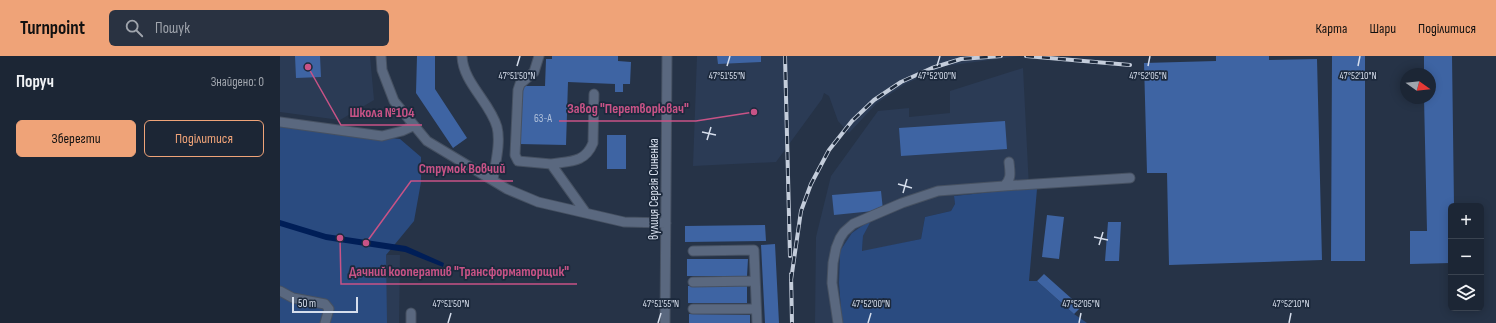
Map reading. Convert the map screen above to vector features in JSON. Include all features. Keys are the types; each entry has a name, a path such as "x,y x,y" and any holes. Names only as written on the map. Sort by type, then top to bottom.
{"street":[{"path":"381,56 382,70 394,100 426,141 507,189 538,202 624,222 666,223"},
{"path":"462,56 469,78 494,118 498,129 498,143 493,180"},
{"path":"539,56 534,72 520,84 518,90 514,155 518,161 551,164 579,160 585,156 593,143 594,94"},
{"name":"вулиця Сергія Синенка","path":"665,323 667,56"},
{"path":"280,122 382,136 402,131 413,126"},
{"path":"1004,186 1009,182 1010,178 1009,162"},
{"path":"551,164 586,213"},
{"path":"838,323 832,283 833,263 840,238 853,224 902,203 938,191 1130,178"},
{"path":"693,251 754,250 757,323"},
{"path":"693,282 756,281"},
{"path":"280,291 293,298 325,304 328,309 325,323"},
{"path":"694,309 756,309"},
{"path":"411,323 412,313"}],"shaded area":[{"path":"280,56 370,56 374,100 340,120 280,112"},
{"path":"697,56 1020,56 945,66 905,84 877,103 849,133 838,121 829,96 824,93 822,99 776,162 693,166"},
{"path":"1023,68 1029,188 954,196 955,204 951,211 925,217 921,239 862,252 863,236 871,220 840,251 839,283 842,323 815,323 816,237 831,176 878,111 909,108 909,117 950,113 950,91"},
{"path":"280,125 400,139 421,157 421,182 414,221 386,255 387,323 280,323"},
{"path":"1029,188 1037,189 1029,281 1037,281 1074,314 1087,323 842,323 839,283 840,251 852,233 872,219 863,236 862,251 921,239 925,217 951,211 955,204 954,196"},
{"path":"280,220 326,234 406,246 444,263 443,267 405,252 326,240 280,226"},
{"path":"386,255 400,255 399,323 386,323"}],"building":[{"path":"295,56 320,56 321,77 296,78"},
{"path":"417,56 435,56 435,89 467,138 453,148 416,93"},
{"path":"552,56 618,56 618,61 631,62 630,84 623,84 623,92 615,92 615,84 568,82 566,145 519,144 520,86 545,86 546,59 552,59"},
{"path":"717,56 761,56 761,62 718,64"},
{"path":"1216,56 1269,56 1269,60 1317,59 1322,260 1169,265 1167,173 1147,173 1144,63 1216,61"},
{"path":"1332,56 1365,56 1365,261 1331,261"},
{"path":"1424,56 1452,56 1454,203 1448,203 1448,263 1410,264 1410,231 1427,231 1424,104 1436,104 1436,68 1424,68"},
{"path":"1005,121 1007,149 901,156 899,128"},
{"path":"607,135 626,135 626,169 607,169"},
{"path":"881,191 883,210 834,215 832,195"},
{"path":"1047,215 1064,217 1059,259 1042,257"},
{"path":"1108,222 1121,222 1119,261 1105,261"},
{"path":"765,225 766,241 685,242 685,226"},
{"path":"775,244 779,323 765,323 761,245"},
{"path":"687,259 748,259 747,276 687,276"},
{"path":"1044,274 1081,307 1074,314 1037,281"},
{"path":"688,286 747,286 747,303 688,303"},
{"path":"689,314 750,315 750,323 689,323"}],"railway":[{"path":"785,56 790,256"},
{"path":"791,280 801,211 811,184 829,150 852,121 874,100 901,82 932,68 961,59 1001,56"},
{"path":"1026,56 1130,65"},
{"path":"791,274 792,323"}],"place":[{"name":"Школа №104","path":"308,67"},
{"name":"Завод \"Перетворювач\"","path":"754,112"},
{"name":"Дачний кооператив \"Трансформаторщик\"","path":"340,238"},
{"name":"Струмок Вовчий","path":"366,243"}]}
